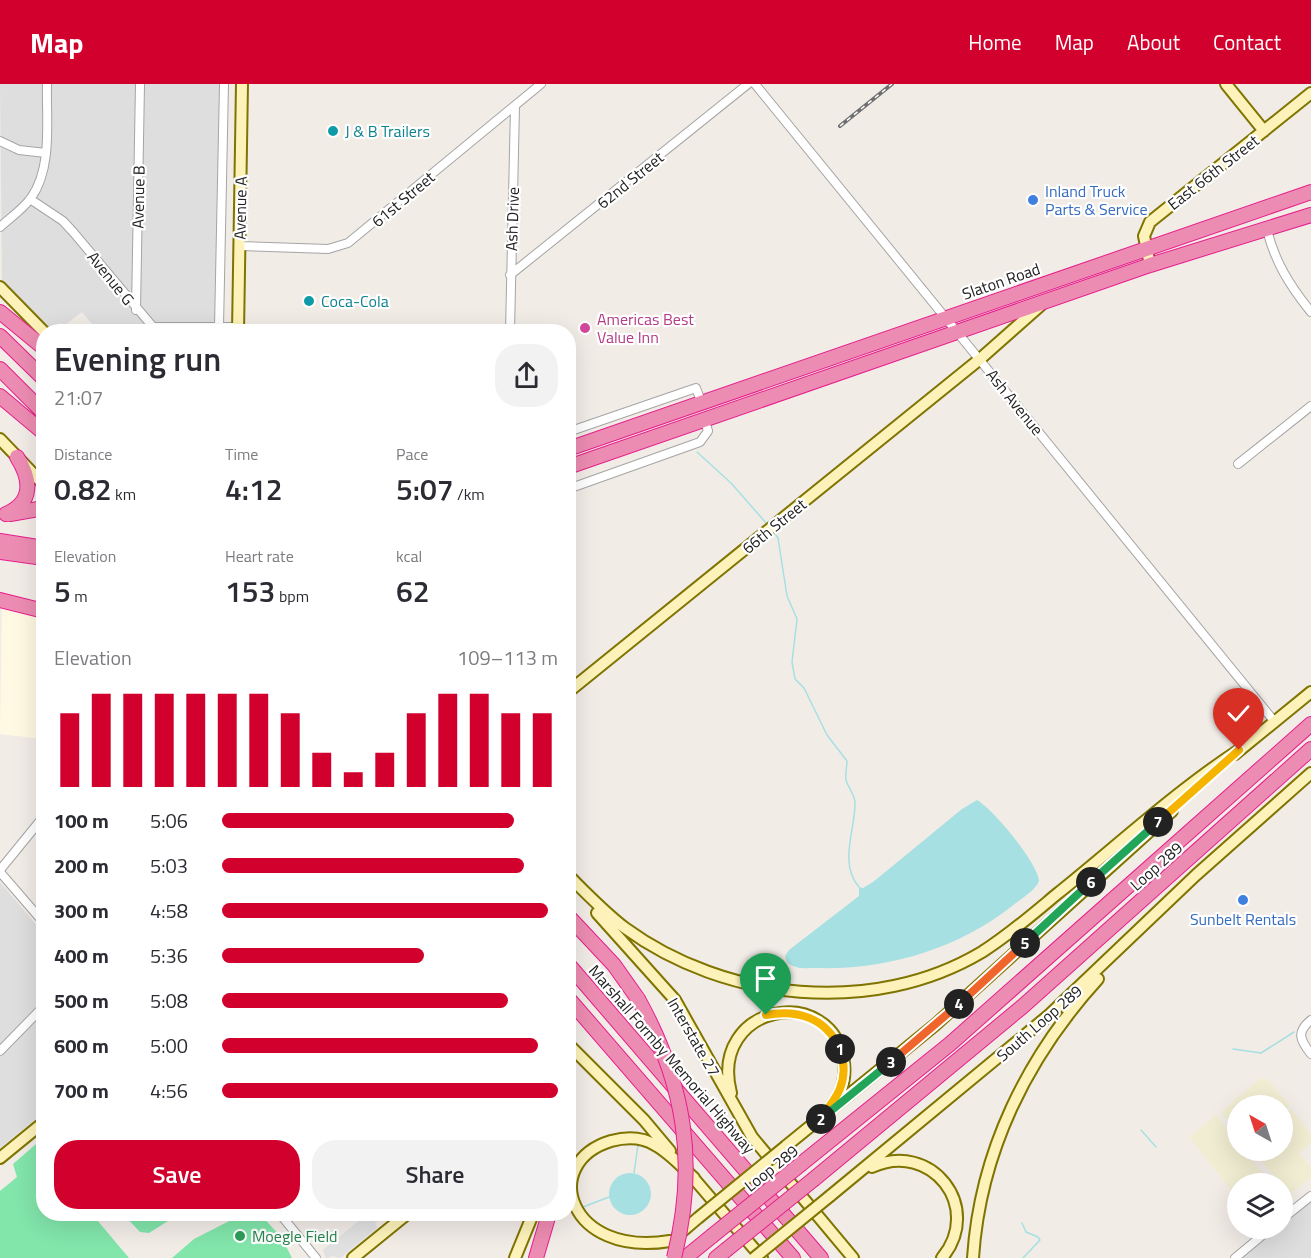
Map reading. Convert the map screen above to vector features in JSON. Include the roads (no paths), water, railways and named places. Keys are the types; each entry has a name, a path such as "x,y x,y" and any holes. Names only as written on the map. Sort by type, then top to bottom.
{"highway":[{"name":"Slaton Road","path":"576,446 1311,192"},
{"name":"Slaton Road","path":"576,464 1150,265 1267,230 1311,214"},
{"path":"0,312 36,341"},
{"path":"0,336 36,371"},
{"path":"0,369 36,405"},
{"path":"0,396 36,426"},
{"path":"701,401 705,421"},
{"path":"576,471 642,443"},
{"path":"3,515 21,505 28,490 28,477 17,457"},
{"path":"3,515 36,509"},
{"path":"0,541 36,551"},
{"path":"0,552 36,553"},
{"path":"0,600 36,609"},
{"name":"Loop 289","path":"685,1258 950,1044 1311,724"},
{"name":"Loop 289","path":"721,1254 1057,976 1311,749"},
{"path":"576,925 614,965 638,999 664,1051 684,1122 687,1159 680,1237 674,1258"},
{"name":"Marshall Formby Memorial Highway","path":"576,973 821,1258"},
{"path":"576,1007 793,1258"},
{"path":"536,1258 547,1221"}],"main road":[{"name":"Avenue A","path":"238,324 242,84"},
{"path":"1226,84 1264,131"},
{"name":"East 66th Street","path":"1150,265 1144,231 1149,222 1311,93"},
{"path":"0,288 36,324"},
{"path":"980,359 1043,303"},
{"name":"66th Street","path":"576,686 980,359"},
{"path":"0,439 36,477"},
{"path":"576,882 627,929 671,956 723,977 748,985 808,992 847,992 892,985 939,971 981,952 1028,919 1311,692"},
{"path":"657,1252 942,1019 1239,750"},
{"name":"South Loop 289","path":"754,1258 1048,1016 1155,914 1311,773"},
{"name":"Interstate 27","path":"576,890 675,1000 752,1137 854,1258"},
{"path":"973,1258 981,1199 991,1159 1002,1126 1027,1074 1070,1011 1155,914"},
{"path":"752,1137 731,1094 728,1065 738,1037 756,1020 766,1015 793,1012 811,1018 829,1031 840,1047 844,1070 841,1089 837,1098 816,1123"},
{"path":"576,1051 644,1120 762,1258"},
{"path":"0,1157 36,1128"},
{"path":"576,1176 587,1156 605,1143 625,1138 645,1140 664,1151 694,1178"},
{"path":"851,1179 873,1166 895,1160 921,1164 936,1174 951,1194 957,1218 952,1241 942,1258"},
{"path":"576,1218 584,1233"},
{"path":"353,1258 398,1221"},
{"path":"515,1258 530,1221"},
{"path":"636,1254 670,1241"}],"street":[{"path":"0,227 30,199 37,186 46,153 47,84"},
{"name":"Avenue B","path":"136,310 140,84"},
{"name":"Avenue A","path":"219,324 224,84"},
{"name":"61st Street","path":"240,246 328,249 348,243 541,84"},
{"name":"62nd Street","path":"510,275 748,84"},
{"name":"Ash Avenue","path":"755,84 1274,721"},
{"name":"Ash Drive","path":"510,324 515,106"},
{"path":"0,141 19,150 46,153"},
{"name":"Avenue G","path":"30,199 63,220 150,324"},
{"path":"1267,230 1273,255 1285,279 1311,312"},
{"path":"576,429 696,388 701,401"},
{"path":"1238,464 1311,406"},
{"path":"576,486 699,442 708,431 705,421"},
{"path":"36,826 0,871 36,914"},
{"path":"0,1051 36,1014"},
{"path":"1311,1020 1301,1029 1300,1039 1311,1054"},
{"path":"1293,1211 1311,1196"},
{"path":"286,1221 316,1258"},
{"path":"1240,1256 1259,1239"}],"water":[{"path":"977,800 1003,825 1031,862 1039,881 1031,892 991,921 968,934 920,954 895,961 844,968 801,968 787,962 785,956 789,950 859,896 859,887 863,888 873,882 962,809"},
{"path":"630,1173 638,1174 645,1179 650,1186 650,1202 645,1209 638,1214 630,1215 622,1214 615,1209 610,1202 609,1194 610,1186 615,1179 622,1174"}],"waterway":[{"path":"697,452 731,483 767,524"},
{"path":"774,532 778,538 787,596 797,619 792,662 795,679 804,688 827,735 847,761 846,780 855,802 849,856 850,867 859,887"},
{"path":"1233,1049 1261,1053 1294,1032"},
{"path":"1141,1130 1156,1147"},
{"path":"634,1173 638,1145"},
{"path":"583,1207 609,1197"},
{"path":"1022,1223 1026,1232 1040,1240 1023,1258"}],"railway":[{"path":"840,126 892,84"}],"place":[{"name":"J & B Trailers","path":"333,131"},
{"name":"Inland Truck Parts & Service","path":"1033,200"},
{"name":"Coca-Cola","path":"309,301"},
{"name":"Americas Best Value Inn","path":"585,328"},
{"name":"Sunbelt Rentals","path":"1243,900"},
{"name":"Moegle Field","path":"240,1236"}]}
